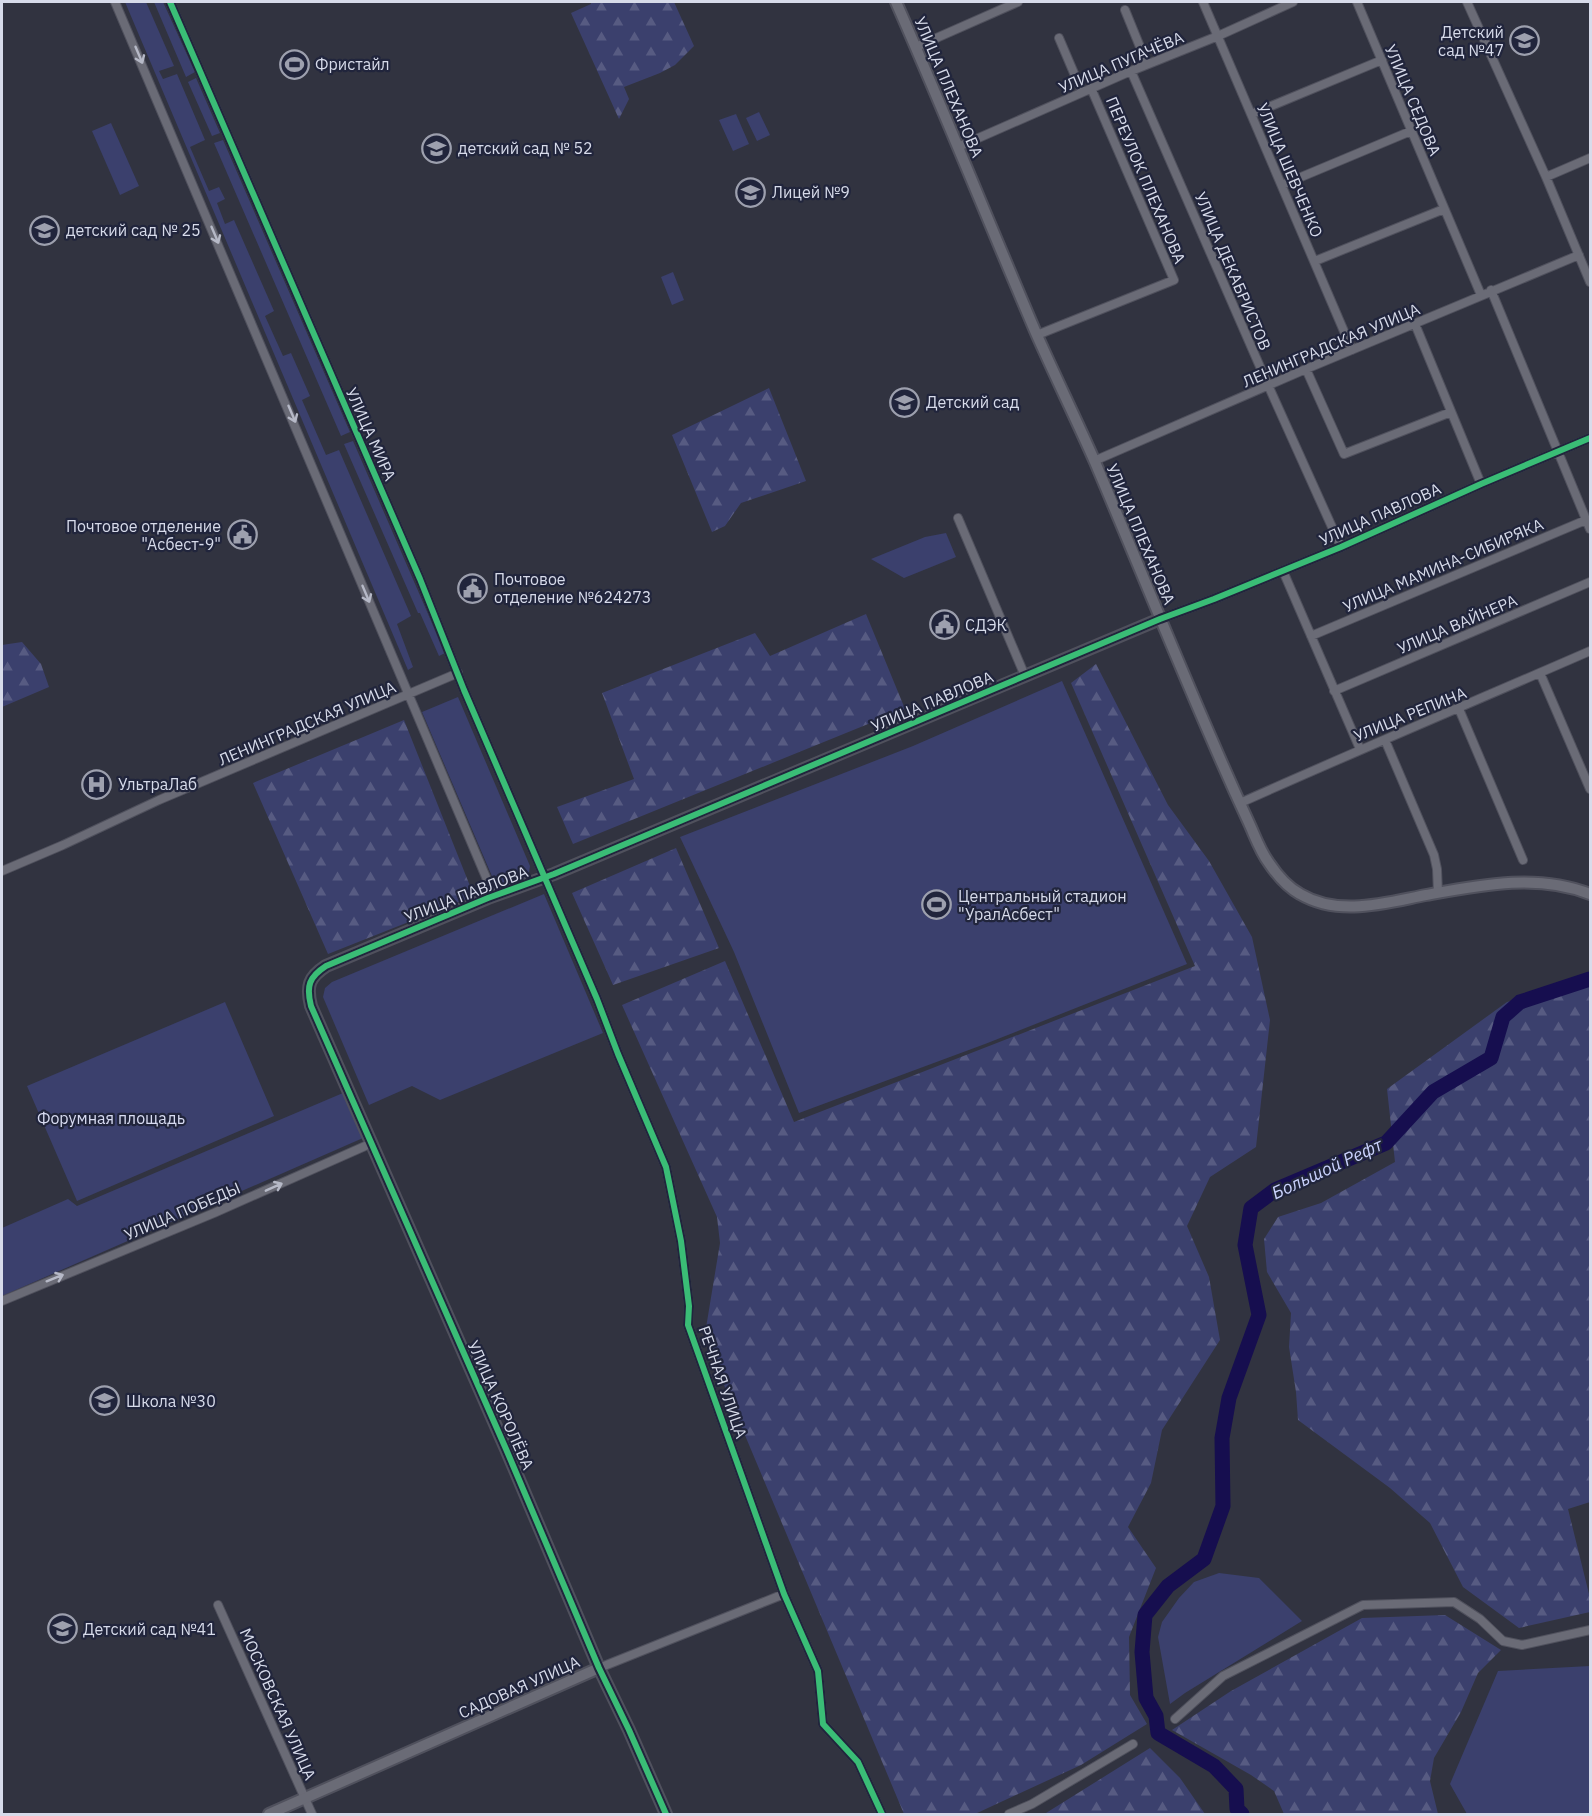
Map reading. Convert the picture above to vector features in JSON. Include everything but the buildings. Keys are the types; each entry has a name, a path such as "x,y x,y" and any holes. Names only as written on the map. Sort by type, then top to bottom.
{"street":[{"path":"115,2 309,454 494,896"},
{"name":"УЛИЦА МИРА","path":"170,2 415,569 544,878"},
{"name":"УЛИЦА ПЛЕХАНОВА","path":"896,2 1037,335 1268,863 1289,887 1302,896 1321,903 1352,907 1480,886 1531,882 1561,885 1590,894"},
{"path":"916,47 1018,2"},
{"name":"УЛИЦА ШЕВЧЕНКО","path":"1203,2 1352,350"},
{"name":"УЛИЦА ПУГАЧЁВА","path":"958,147 1293,2"},
{"name":"УЛИЦА СЕДОВА","path":"1357,2 1481,295"},
{"path":"1467,2 1546,177 1590,282"},
{"path":"1125,10 1147,64"},
{"path":"1059,38 1082,92"},
{"path":"1252,114 1382,60"},
{"name":"УЛИЦА ДЕКАБРИСТОВ","path":"1131,71 1341,547"},
{"name":"ПЕРЕУЛОК ПЛЕХАНОВА","path":"1037,335 1174,280 1091,88"},
{"path":"1282,185 1411,131"},
{"path":"1546,177 1590,158"},
{"path":"1315,261 1444,209"},
{"name":"ЛЕНИНГРАДСКАЯ УЛИЦА","path":"1094,461 1491,290 1579,255"},
{"path":"1491,290 1590,529"},
{"path":"1415,324 1481,484"},
{"path":"1306,369 1344,454 1451,412"},
{"name":"УЛИЦА ПАВЛОВА","path":"311,1006 308,992 310,983 315,973 326,966 494,896 544,878 1160,619 1341,547 1590,438"},
{"path":"958,518 1025,676"},
{"name":"УЛИЦА МАМИНА-СИБИРЯКА","path":"1311,636 1586,520"},
{"path":"1283,571 1360,749"},
{"name":"УЛИЦА ВАЙНЕРА","path":"1334,691 1590,582"},
{"name":"УЛИЦА РЕПИНА","path":"1240,803 1590,651"},
{"name":"ЛЕНИНГРАДСКАЯ УЛИЦА","path":"2,871 159,800 458,673"},
{"path":"1540,673 1590,789"},
{"path":"1459,709 1523,860"},
{"path":"1384,740 1434,855 1438,893"},
{"name":"РЕЧНАЯ УЛИЦА","path":"544,878 666,1167 681,1241 689,1306 688,1325 784,1594 818,1671 823,1724 858,1761 882,1815"},
{"name":"УЛИЦА КОРОЛЁВА","path":"311,1006 507,1449 599,1668 666,1815"},
{"name":"УЛИЦА ПОБЕДЫ","path":"2,1301 214,1213 372,1143"},
{"name":"САДОВАЯ УЛИЦА","path":"269,1815 599,1668 784,1594"},
{"path":"1175,1719 1223,1676 1363,1605 1454,1602 1480,1619 1503,1641 1522,1645 1590,1630"},
{"name":"МОСКОВСКАЯ УЛИЦА","path":"218,1605 312,1815"},
{"path":"1009,1815 1032,1804 1133,1744"}],"green space":[{"path":"125,2 146,2 174,66 159,71 163,79 177,74 205,140 190,147 209,191 219,187 225,199 217,203 225,224 234,220 274,311 265,316 283,356 291,353 310,396 302,400 326,455 339,450 411,616 397,624 413,667 408,670"},
{"path":"154,2 163,2 195,72 186,77"},
{"path":"591,2 674,2 694,46 675,65 624,87 629,99 619,119 571,13"},
{"path":"196,78 220,133 212,136 188,82"},
{"path":"759,112 770,135 757,141 746,118"},
{"path":"736,114 749,144 733,151 719,120"},
{"path":"111,123 139,186 120,195 92,131"},
{"path":"223,140 350,432 341,436 214,143"},
{"path":"673,272 684,300 672,305 661,277"},
{"path":"769,388 806,481 741,503 725,526 712,532 672,435"},
{"path":"353,441 445,653 439,656 344,444"},
{"path":"946,533 956,557 904,578 871,559 925,537"},
{"path":"866,614 905,709 573,844 557,807 634,779 602,693 755,633 770,656"},
{"path":"22,642 41,664 49,687 2,707 2,645"},
{"path":"1096,664 1168,805 1209,861 1252,937 1270,1020 1256,1147 1210,1177 1187,1226 1209,1277 1220,1340 1162,1430 1151,1483 1128,1527 1156,1568 1129,1637 1130,1695 1147,1724 1081,1765 975,1814 904,1814 726,1390 705,1334 720,1243 717,1217 622,1005 725,961 794,1122 1195,966 1071,683"},
{"name":"Центральный стадион \"УралАсбест\"","path":"1062,681 1187,964 985,1044 799,1113 734,952 680,837 913,746"},
{"path":"458,697 530,866 528,879 506,889 494,881 422,712"},
{"path":"404,720 474,896 328,954 253,783"},
{"path":"676,848 719,948 613,985 572,893"},
{"path":"544,894 603,1033 440,1100 412,1086 369,1105 323,997 325,988 332,982"},
{"path":"1590,980 1590,1502 1568,1509 1590,1598 1590,1612 1519,1628 1463,1587 1430,1523 1390,1488 1298,1420 1289,1347 1291,1313 1267,1272 1264,1239 1278,1217 1321,1203 1395,1162 1387,1089 1507,1002"},
{"name":"Форумная площадь","path":"225,1002 274,1116 77,1201 27,1086"},
{"path":"343,1093 363,1138 2,1296 2,1228 68,1199 77,1206"},
{"path":"1219,1573 1259,1578 1302,1621 1170,1704 1158,1637 1162,1622 1194,1582"},
{"path":"1445,1615 1501,1650 1478,1673 1461,1712 1434,1758 1430,1781 1438,1814 1284,1814 1274,1791 1251,1775 1172,1730 1231,1691 1362,1618"},
{"path":"1590,1666 1590,1814 1467,1814 1450,1784 1498,1671"},
{"path":"1150,1748 1180,1778 1205,1814 1046,1814 1046,1813"}],"waterway":[{"name":"Большой Рефт","path":"1242,1814 1237,1809 1236,1789 1214,1766 1158,1733 1156,1716 1146,1698 1142,1652 1145,1615 1168,1586 1204,1559 1223,1506 1222,1438 1229,1398 1259,1315 1245,1245 1251,1208 1275,1190 1386,1143 1433,1092 1491,1058 1503,1017 1520,1002 1590,979"}],"cycle path":[{"path":"170,2 420,579 464,690 597,999 666,1167 681,1241 689,1306 688,1325 784,1594 818,1671 823,1724 858,1762 882,1814"},
{"path":"666,1814 599,1668 506,1449 311,1006 309,987 312,978 326,966 488,898 554,874 1160,619 1341,547 1590,438"}],"place":[{"name":"Детский сад №47","path":"1525,41"},
{"name":"Фристайл","path":"294,64"},
{"name":"детский сад № 52","path":"437,148"},
{"name":"Лицей №9","path":"751,192"},
{"name":"детский сад № 25","path":"45,230"},
{"name":"Детский сад","path":"905,402"},
{"name":"Почтовое отделение \"Асбест-9\"","path":"242,535"},
{"name":"Почтовое отделение №624273","path":"473,588"},
{"name":"СДЭК","path":"944,625"},
{"name":"УльтраЛаб","path":"97,784"},
{"name":"Центральный стадион \"УралАсбест\"","path":"937,905"},
{"name":"Школа №30","path":"105,1401"},
{"name":"Детский сад №41","path":"62,1629"}]}
